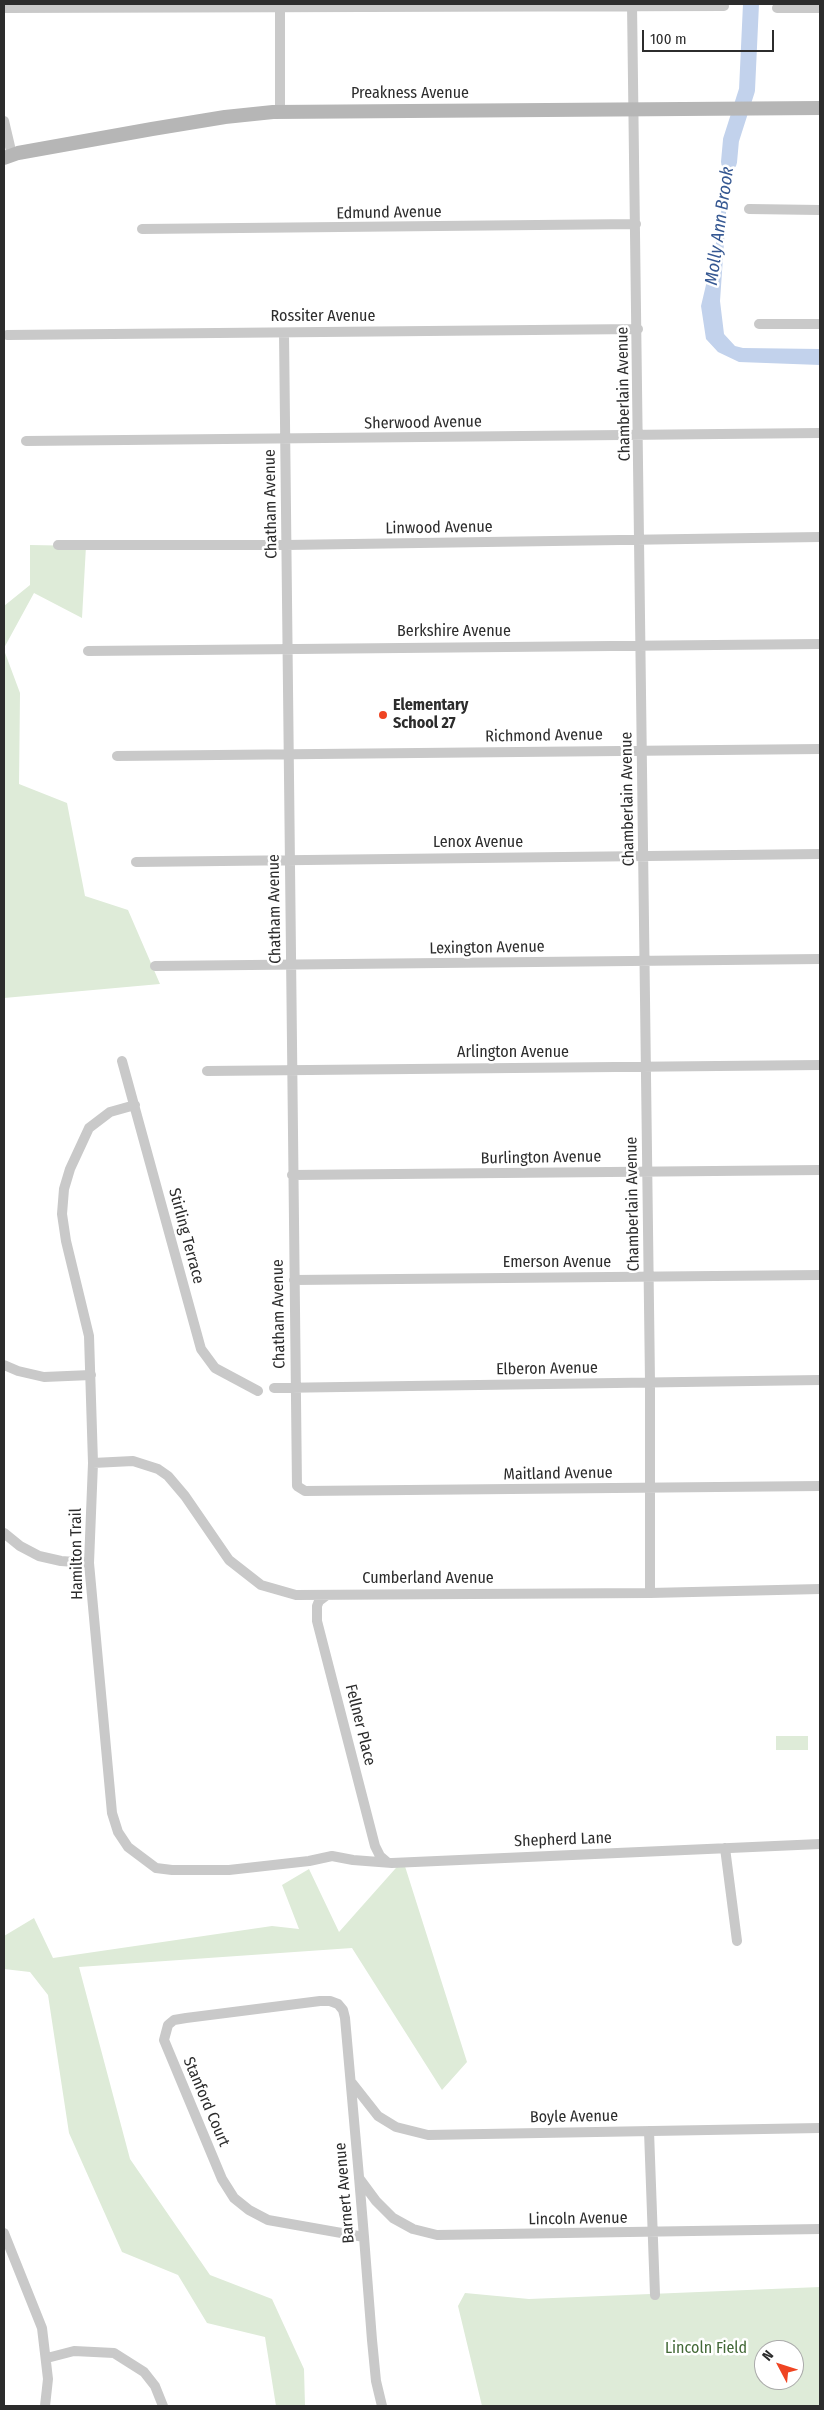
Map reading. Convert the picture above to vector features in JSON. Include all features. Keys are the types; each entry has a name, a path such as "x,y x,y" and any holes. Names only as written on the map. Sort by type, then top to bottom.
{"main road":[{"name":"Preakness Avenue","path":"8,156 225,116 280,112 753,110 820,108"}],"street":[{"path":"4,8 210,5 724,6"},
{"name":"Chamberlain Avenue","path":"632,5 638,329 650,1382 650,1593"},
{"path":"280,6 280,112"},
{"path":"777,8 820,8"},
{"path":"4,121 8,156"},
{"path":"749,209 820,210"},
{"name":"Edmund Avenue","path":"142,230 636,224"},
{"path":"759,324 820,324"},
{"name":"Rossiter Avenue","path":"7,335 638,329"},
{"name":"Chatham Avenue","path":"284,333 297,1486"},
{"name":"Sherwood Avenue","path":"26,441 820,433"},
{"name":"Linwood Avenue","path":"58,545 286,545 820,538"},
{"name":"Berkshire Avenue","path":"88,652 820,644"},
{"name":"Richmond Avenue","path":"118,756 820,749"},
{"name":"Lenox Avenue","path":"136,862 820,854"},
{"name":"Lexington Avenue","path":"155,966 820,959"},
{"name":"Stirling Terrace","path":"122,1061 201,1349 215,1368 258,1391"},
{"name":"Arlington Avenue","path":"207,1071 820,1065"},
{"name":"Hamilton Trail","path":"135,1106 110,1112 89,1128 70,1169 63,1199 62,1214 66,1241 87,1321 91,1375 93,1463 89,1564 112,1813 118,1832 128,1846 156,1868 172,1870 229,1870 308,1861"},
{"name":"Burlington Avenue","path":"292,1175 820,1170"},
{"name":"Emerson Avenue","path":"294,1280 820,1275"},
{"path":"4,1365 18,1371 44,1377 91,1375"},
{"name":"Elberon Avenue","path":"274,1388 820,1380"},
{"name":"Cumberland Avenue","path":"93,1463 133,1461 158,1469 168,1476 185,1496 229,1560 248,1577 261,1585 283,1593 327,1596 650,1593 820,1589"},
{"name":"Maitland Avenue","path":"297,1486 306,1491 820,1486"},
{"path":"4,1533 20,1546 39,1556 89,1564"},
{"name":"Fellner Place","path":"327,1596 319,1601 317,1606 317,1621 375,1846 380,1856 387,1862"},
{"name":"Shepherd Lane","path":"308,1861 332,1856 353,1860 387,1862 820,1844"},
{"path":"725,1848 738,1941"},
{"name":"Barnert Avenue","path":"312,2002 330,2001 338,2004 343,2010 376,2381 382,2406"},
{"name":"Stanford Court","path":"312,2002 179,2019 168,2025 164,2040 222,2179 234,2198 249,2210 268,2220 364,2237"},
{"name":"Boyle Avenue","path":"350,2080 378,2116 396,2127 416,2134 454,2135 820,2128"},
{"path":"649,2131 655,2295"},
{"name":"Lincoln Avenue","path":"359,2177 376,2201 393,2218 413,2229 437,2235 820,2229"},
{"path":"4,2233 36,2308 47,2358 48,2379 45,2406"},
{"path":"47,2358 74,2351 114,2354 144,2372 154,2386 163,2406"}],"green space":[{"path":"30,545 86,546 82,618 34,593 4,648 4,606 30,585"},
{"path":"4,650 20,693 19,784 67,803 85,896 128,910 160,984 4,998"},
{"path":"776,1736 808,1736 808,1750 776,1750"},
{"path":"403,1860 467,2062 442,2090 352,1948 79,1967 130,2159 210,2275 272,2299 304,2369 305,2406 276,2406 265,2337 207,2323 178,2275 122,2252 69,2133 48,1995 30,1972 4,1969 4,1936 34,1918 53,1958 272,1926 299,1929 282,1885 309,1869 339,1932"},
{"name":"Lincoln Field","path":"820,2287 820,2406 482,2406 458,2306 465,2293 529,2299"}],"water":[{"path":"731,140 720,301 724,334 735,346 743,348 820,349 820,365 739,362 718,352 706,339 701,306 718,234"}],"waterway":[{"name":"Molly Ann Brook","path":"729,162 731,140 747,90 751,4"}],"place":[{"name":"Elementary School 27","path":"383,715"}]}
